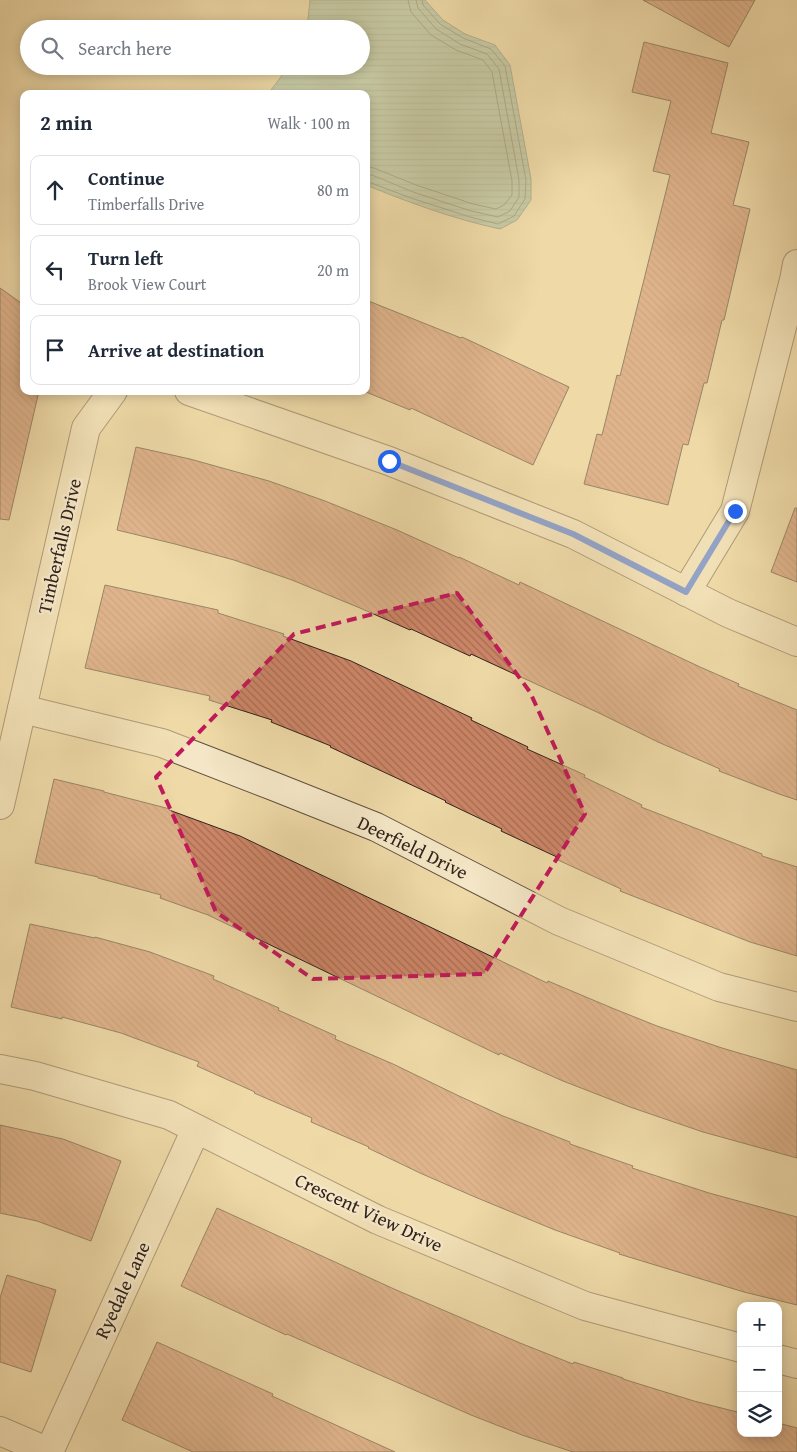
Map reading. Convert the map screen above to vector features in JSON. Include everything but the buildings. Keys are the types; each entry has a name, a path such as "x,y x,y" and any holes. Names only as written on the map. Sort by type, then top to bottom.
{"street":[{"path":"686,592 735,511 797,264"},
{"name":"Timberfalls Drive","path":"0,805 86,428 110,395"},
{"path":"200,395 389,461 573,534 728,613 797,642"},
{"name":"Deerfield Drive","path":"22,709 162,743 199,757 376,826 560,921 719,987 797,1007"},
{"name":"Crescent View Drive","path":"0,1069 35,1076 169,1115 378,1220 585,1306 737,1347"},
{"name":"Ryedale Lane","path":"49,1452 196,1129"},
{"path":"782,1360 797,1364"},
{"path":"0,1431 49,1452"}],"highlighted area":[{"path":"457,593 530,692 585,814 484,974 313,979 216,912 156,777 294,634"}],"water":[{"path":"310,0 425,0 443,20 465,34 495,45 510,65 531,179 531,200 517,220 500,229 432,210 370,187 370,90 271,90 282,75 370,75 370,20 308,19"}],"route":[{"path":"389,461 573,534 686,592 735,511"}]}
